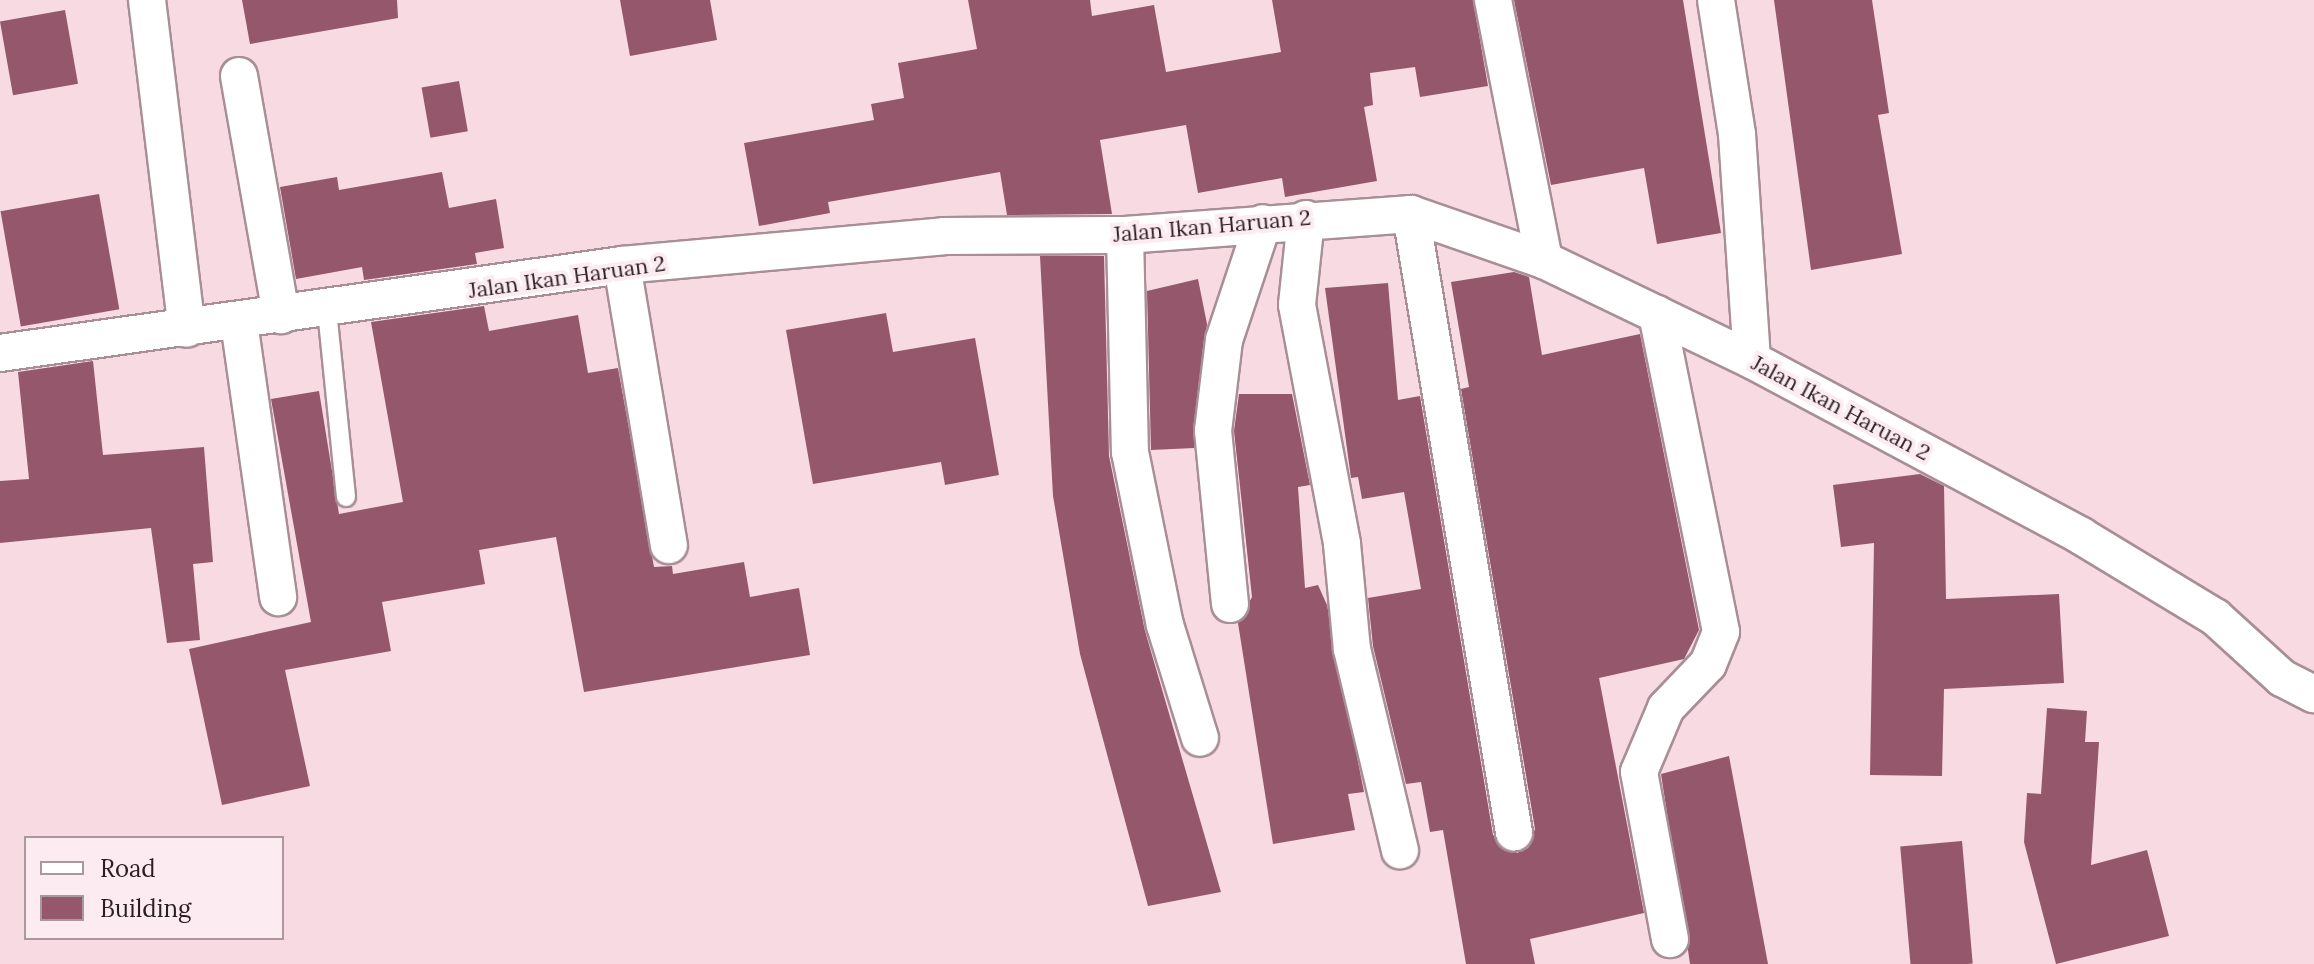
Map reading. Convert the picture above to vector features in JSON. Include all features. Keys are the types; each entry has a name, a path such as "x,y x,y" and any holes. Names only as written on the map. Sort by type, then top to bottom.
{"street":[{"path":"147,0 187,329"},
{"path":"1493,0 1544,260"},
{"path":"1716,0 1740,163 1752,360"},
{"path":"239,76 281,315"},
{"path":"1411,214 1514,832"},
{"name":"Jalan Ikan Haruan 2","path":"0,353 327,310 622,265 944,236 1125,235 1306,219 1411,214 1544,260 1752,360 2081,536 2215,617 2310,694"},
{"path":"1306,219 1297,305 1342,544 1352,649 1400,850"},
{"path":"1230,604 1213,431 1224,340 1263,223"},
{"path":"1125,235 1130,452 1165,625 1200,738"},
{"path":"622,265 669,545"},
{"path":"1657,314 1721,632 1708,664 1666,708 1639,772 1670,939"},
{"path":"239,322 278,597"}],"lane":[{"path":"327,310 346,497"}],"building":[{"path":"242,0 397,0 398,18 250,44"},
{"path":"620,0 710,0 717,40 630,56"},
{"path":"968,0 1090,0 1092,16 1154,5 1166,72 1281,52 1272,0 1473,0 1488,86 1420,97 1415,67 1370,73 1373,105 1364,107 1377,181 1285,197 1282,178 1198,193 1186,125 1100,140 1112,214 1007,215 1000,172 828,202 830,213 759,226 744,143 874,120 871,104 904,98 898,63 977,49"},
{"path":"1514,0 1683,0 1721,233 1657,244 1644,168 1551,185"},
{"path":"1774,0 1872,0 1889,113 1878,115 1902,254 1811,270"},
{"path":"65,10 78,84 13,95 0,21"},
{"path":"459,81 468,131 430,138 422,88"},
{"path":"442,172 449,208 496,199 504,248 475,253 477,264 364,280 362,267 296,279 280,187 337,177 339,190"},
{"path":"99,194 119,309 21,327 1,211"},
{"path":"1040,256 1104,256 1109,456 1145,631 1221,892 1148,906 1080,654 1053,496"},
{"path":"1514,272 1529,277 1542,355 1640,334 1699,630 1684,659 1599,678 1644,913 1530,939 1535,964 1466,964 1443,830 1430,832 1421,782 1406,784 1373,646 1368,598 1421,589 1404,492 1362,499 1358,477 1351,478 1325,288 1388,283 1398,400 1420,396 1493,835 1517,853 1528,848 1535,829 1461,389 1469,387 1451,282"},
{"path":"1198,279 1207,324 1194,448 1151,450 1147,291"},
{"path":"484,306 489,331 578,315 588,373 618,368 654,567 672,566 673,574 744,562 750,597 799,588 810,655 584,692 556,537 479,550 485,584 382,602 391,651 285,670 310,786 222,805 189,649 311,622 271,399 319,391 339,514 403,502 371,322"},
{"path":"886,313 893,352 975,338 999,475 945,485 941,462 813,484 786,330"},
{"path":"93,361 103,455 204,447 213,562 193,564 200,640 167,643 151,528 0,543 0,481 29,479 18,372"},
{"path":"1239,394 1292,394 1310,485 1298,487 1305,588 1318,585 1327,605 1364,792 1348,794 1355,830 1273,844 1238,623 1252,597 1234,431"},
{"path":"1920,474 1944,486 1946,599 2059,594 2064,683 1944,689 1942,776 1870,775 1874,543 1841,547 1833,485"},
{"path":"2047,708 2087,711 2085,742 2099,742 2091,865 2147,850 2169,936 2056,964 2024,842 2027,793 2041,794"},
{"path":"1729,756 1768,964 1690,964 1661,774"},
{"path":"1962,841 1973,964 1911,964 1900,846"}]}
